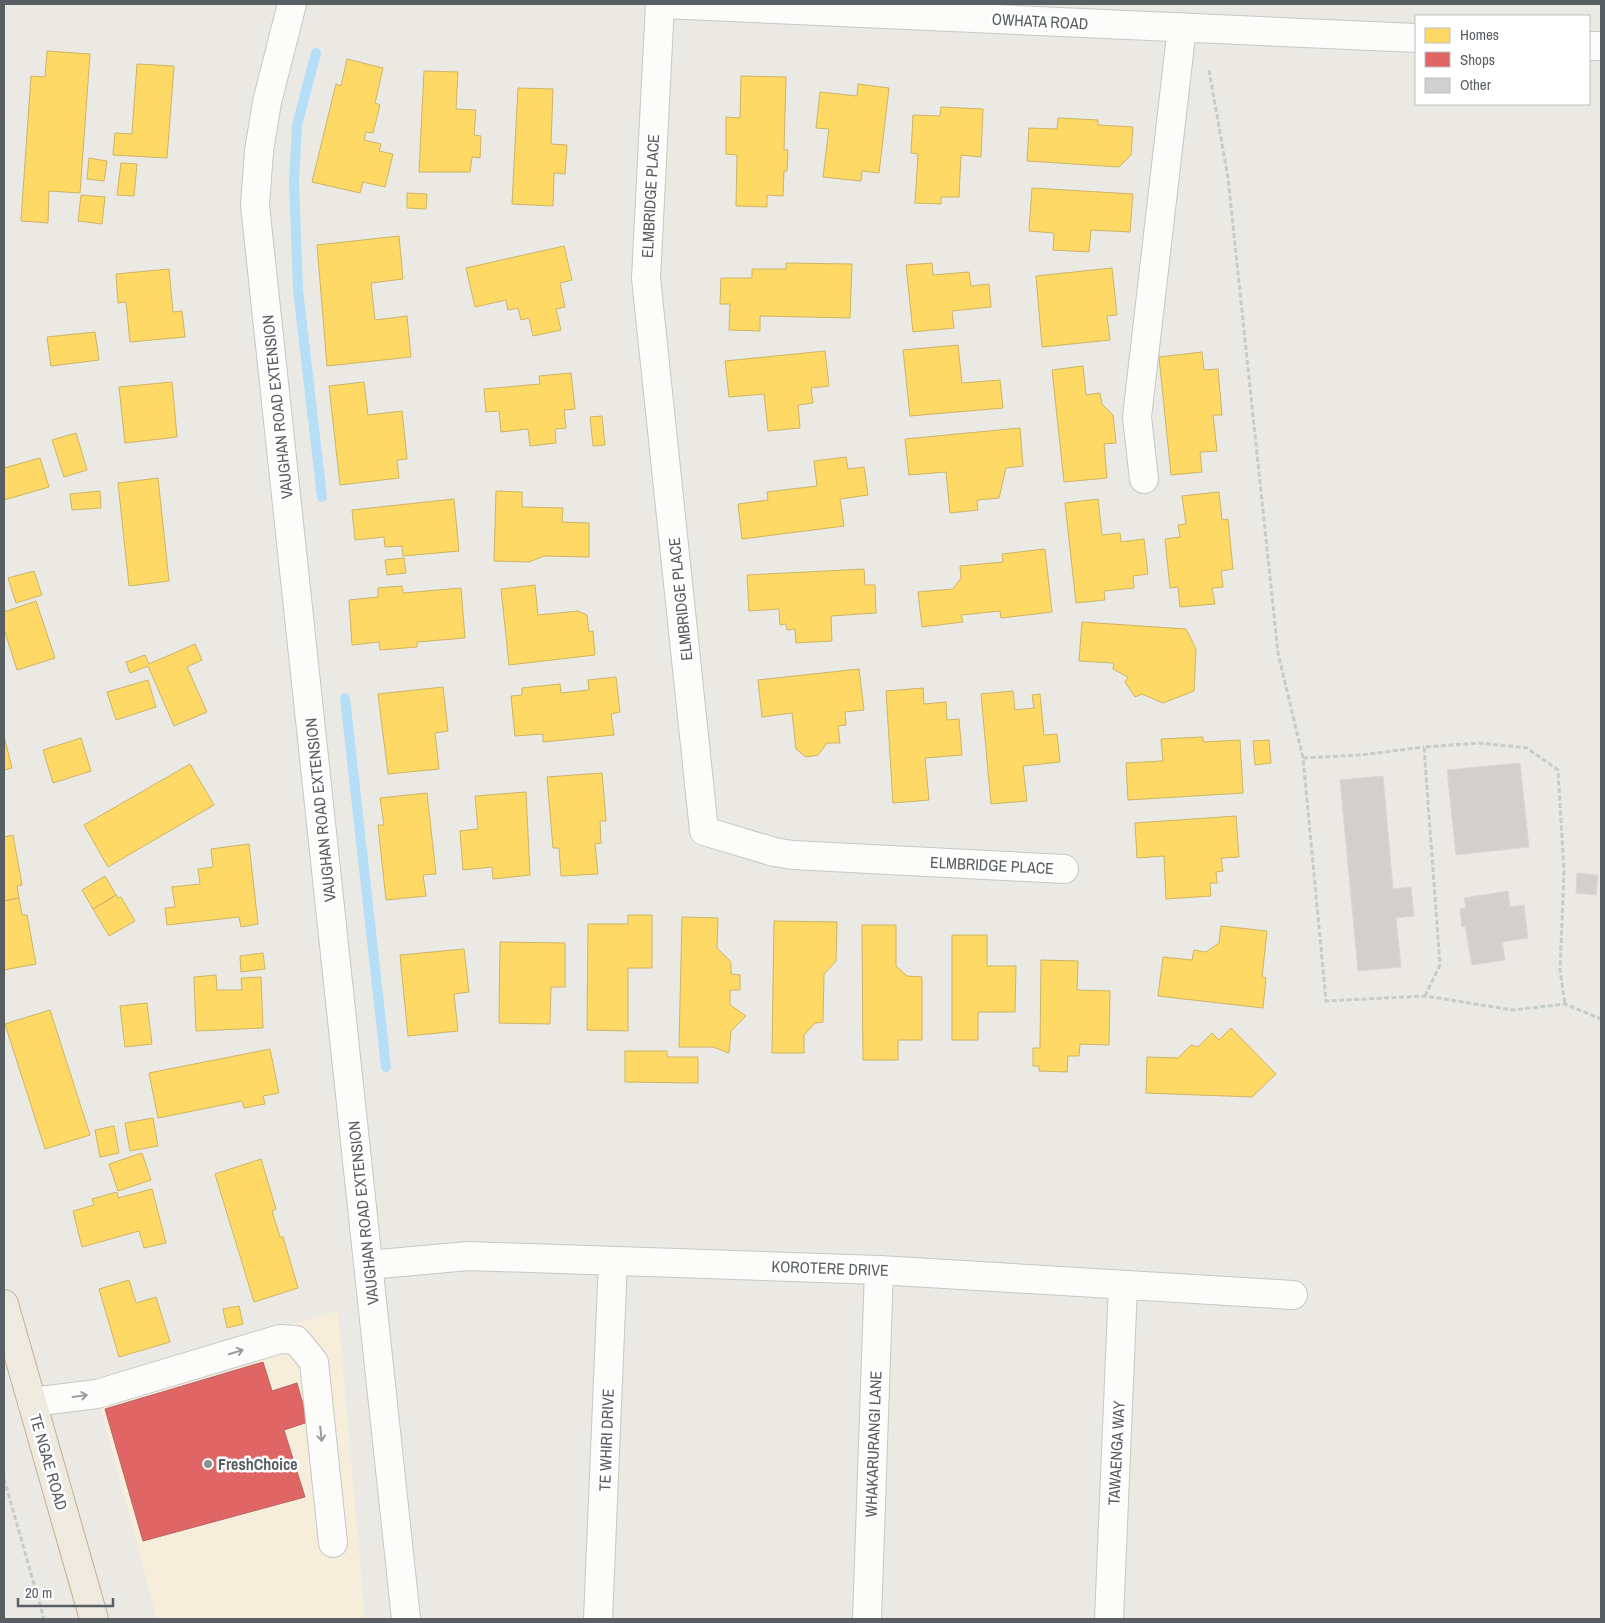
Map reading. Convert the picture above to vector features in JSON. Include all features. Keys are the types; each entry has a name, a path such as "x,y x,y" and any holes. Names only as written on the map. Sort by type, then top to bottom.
{"highway":[{"name":"TE NGAE ROAD","path":"4,1304 94,1619"}],"street":[{"name":"VAUGHAN ROAD EXTENSION","path":"292,4 267,102 259,151 255,205 406,1619"},
{"name":"OWHATA ROAD","path":"662,4 1415,38"},
{"name":"ELMBRIDGE PLACE","path":"662,4 646,278 704,831 774,852 793,855 1064,869"},
{"path":"1144,479 1137,417 1182,27"},
{"name":"KOROTERE DRIVE","path":"368,1265 469,1256 880,1270 1293,1295"},
{"name":"TE WHIRI DRIVE","path":"598,1619 613,1261"},
{"name":"WHAKARURANGI LANE","path":"867,1619 880,1270"},
{"name":"TAWAENGA WAY","path":"1109,1619 1124,1286"},
{"path":"32,1402 97,1394 280,1338 296,1340 314,1362 332,1543"}],"path":[{"path":"1209,69 1228,178 1278,653 1303,758 1326,1001 1425,996 1513,1010 1565,1004 1601,1019"},
{"path":"1303,758 1361,755 1424,747 1479,743 1527,748 1558,770 1564,872 1560,970 1565,1004"},
{"path":"1424,747 1440,965 1425,996"},
{"path":"4,1479 44,1619"}],"shaded area":[{"path":"338,1311 365,1619 157,1619 93,1379"}],"building: Homes":[{"path":"47,51 90,54 80,193 49,191 48,223 21,221 31,76 45,77"},
{"path":"347,59 383,68 375,103 380,105 373,133 366,132 364,140 381,144 379,151 393,154 385,187 363,182 360,193 312,182 336,84 341,86"},
{"path":"137,64 174,66 167,158 113,155 115,133 132,134"},
{"path":"424,71 458,72 456,109 476,110 474,135 481,136 480,158 472,157 470,172 419,172"},
{"path":"741,76 786,77 784,150 788,150 787,171 784,171 783,196 767,195 767,207 736,206 737,155 726,154 726,117 740,118"},
{"path":"858,84 889,88 879,173 862,171 861,181 823,177 829,129 816,128 820,92 857,96"},
{"path":"518,88 553,89 551,144 567,145 565,174 554,173 553,206 512,204"},
{"path":"941,107 983,109 981,157 961,155 959,197 941,197 941,204 915,203 918,154 911,153 913,115 940,116"},
{"path":"1058,118 1098,120 1098,125 1133,127 1131,155 1119,167 1027,161 1029,128 1057,129"},
{"path":"89,158 107,161 104,181 87,179"},
{"path":"121,163 137,164 134,196 117,195"},
{"path":"1032,188 1133,194 1130,232 1091,230 1089,252 1053,250 1054,233 1029,231"},
{"path":"407,193 427,194 426,209 407,208"},
{"path":"81,195 105,197 102,224 78,221"},
{"path":"399,236 403,279 371,283 375,320 407,316 411,357 327,366 317,245"},
{"path":"564,246 572,280 560,283 565,307 556,309 561,330 533,336 529,318 521,320 518,308 508,310 506,300 475,307 466,268"},
{"path":"786,263 852,264 850,318 760,316 760,331 729,330 730,304 720,304 721,278 752,278 752,269 786,269"},
{"path":"932,263 933,275 969,272 971,286 989,284 991,307 952,311 954,328 913,332 906,265"},
{"path":"1112,268 1117,315 1107,316 1110,340 1042,347 1036,276"},
{"path":"169,269 173,312 182,311 185,337 130,342 126,302 118,303 116,274"},
{"path":"95,332 99,360 51,366 47,337"},
{"path":"958,345 962,383 1000,380 1003,408 910,416 903,350"},
{"path":"825,351 829,386 811,388 813,403 798,405 800,428 768,431 764,394 729,397 725,361"},
{"path":"1202,352 1204,370 1218,369 1222,415 1213,415 1217,451 1200,452 1202,472 1171,475 1159,357"},
{"path":"1083,366 1086,395 1100,393 1102,404 1113,415 1116,443 1104,444 1107,478 1064,482 1052,370"},
{"path":"571,373 575,409 564,410 566,428 555,429 556,443 530,446 528,429 501,432 499,411 486,412 484,389 540,384 539,376"},
{"path":"172,382 177,437 125,443 119,387"},
{"path":"364,382 368,415 402,411 407,459 397,460 399,478 340,485 329,386"},
{"path":"602,416 605,445 593,446 590,417"},
{"path":"1020,428 1023,466 1006,468 999,498 977,500 978,510 950,513 946,472 909,475 905,439"},
{"path":"76,433 87,470 64,477 52,440"},
{"path":"846,457 848,469 864,467 868,495 840,499 844,526 742,539 738,504 768,500 767,492 817,486 814,461"},
{"path":"40,458 49,487 4,500 4,468"},
{"path":"158,478 169,581 129,586 118,483"},
{"path":"100,491 101,508 72,510 70,494"},
{"path":"496,491 522,492 522,507 563,508 562,522 589,523 589,557 544,556 529,562 494,561"},
{"path":"1219,492 1222,520 1228,519 1233,569 1221,571 1223,587 1212,588 1215,604 1180,607 1178,587 1170,588 1165,539 1180,537 1178,525 1186,524 1182,496"},
{"path":"454,499 459,551 403,556 402,546 385,547 384,537 355,540 352,510"},
{"path":"1098,499 1102,535 1120,533 1121,542 1144,539 1148,574 1133,576 1134,588 1104,591 1105,600 1076,603 1065,503"},
{"path":"1045,549 1052,612 1001,618 1000,611 961,615 963,622 922,627 918,592 953,589 961,578 960,566 1003,562 1002,554"},
{"path":"404,558 406,573 387,575 385,560"},
{"path":"864,569 865,585 875,585 876,613 831,616 832,641 796,643 795,629 787,630 786,624 780,625 779,609 749,611 747,575"},
{"path":"34,571 42,595 16,603 8,578"},
{"path":"535,585 538,615 578,611 587,615 589,632 593,631 595,655 509,665 501,589"},
{"path":"402,586 403,593 461,588 465,638 417,642 417,647 380,650 379,642 352,645 349,600 378,597 378,588"},
{"path":"36,601 55,658 17,670 4,629 4,612"},
{"path":"1082,622 1186,629 1196,649 1194,691 1163,703 1142,694 1135,697 1125,682 1128,677 1113,669 1114,663 1079,661"},
{"path":"195,644 202,660 187,667 207,712 174,726 148,666 130,673 126,662 145,655 149,664"},
{"path":"859,669 864,710 845,712 846,725 838,726 840,743 827,743 818,755 806,757 796,749 792,713 762,717 758,680"},
{"path":"616,677 620,712 611,714 614,735 543,742 543,734 515,736 511,696 522,695 522,688 560,684 561,693 589,690 588,680"},
{"path":"148,680 156,707 116,720 107,692"},
{"path":"443,687 448,731 435,733 439,769 388,774 378,694"},
{"path":"923,688 924,704 946,702 947,720 959,719 962,755 925,758 929,800 893,803 886,691"},
{"path":"1013,691 1015,710 1034,708 1032,695 1040,694 1044,735 1057,734 1060,762 1023,766 1027,801 991,804 981,694"},
{"path":"4,736 12,768 4,770"},
{"path":"1203,737 1203,742 1240,740 1243,793 1128,800 1126,763 1163,761 1161,739"},
{"path":"81,738 91,771 53,783 43,750"},
{"path":"1269,740 1271,763 1255,765 1253,741"},
{"path":"190,764 214,805 108,867 84,825"},
{"path":"602,773 606,821 600,821 601,843 595,844 598,874 561,876 559,848 553,848 547,777"},
{"path":"526,792 530,875 493,879 492,867 463,870 460,831 478,829 475,796"},
{"path":"427,793 436,874 423,875 426,896 386,900 378,825 384,825 380,798"},
{"path":"1236,816 1239,857 1221,858 1223,871 1216,872 1217,883 1210,883 1211,896 1166,899 1164,856 1137,858 1135,823"},
{"path":"13,835 22,885 17,886 19,898 4,901 4,837"},
{"path":"249,844 258,924 241,927 239,917 167,925 165,908 175,907 172,887 200,884 198,869 213,867 211,849"},
{"path":"105,876 116,895 93,909 82,890"},
{"path":"116,895 118,898 121,897 135,921 109,936 93,909"},
{"path":"19,898 22,915 27,915 36,964 4,970 4,901"},
{"path":"628,915 652,915 652,968 628,968 628,1031 587,1030 588,924 628,924"},
{"path":"682,917 718,918 717,948 731,962 731,974 740,975 740,990 730,990 730,1005 746,1016 731,1031 729,1053 713,1047 679,1047"},
{"path":"774,921 837,922 836,961 824,974 823,1022 815,1023 804,1035 804,1053 772,1053"},
{"path":"862,925 896,925 896,966 907,976 922,977 922,1040 898,1040 898,1060 863,1060"},
{"path":"1221,926 1267,931 1262,977 1266,978 1263,1008 1158,996 1163,957 1192,960 1194,950 1206,952 1219,943"},
{"path":"952,935 987,935 987,966 1016,966 1015,1012 978,1012 978,1040 952,1040"},
{"path":"500,942 565,943 565,987 551,987 550,1024 499,1023"},
{"path":"464,949 469,992 454,994 458,1031 408,1036 400,955"},
{"path":"263,953 265,969 241,972 240,956"},
{"path":"1041,960 1078,961 1077,990 1110,991 1109,1045 1080,1044 1079,1056 1068,1056 1067,1072 1039,1071 1039,1066 1033,1066 1033,1048 1040,1048"},
{"path":"216,975 217,990 242,990 241,978 261,977 263,1028 196,1031 194,977"},
{"path":"147,1003 152,1044 125,1047 120,1006"},
{"path":"50,1010 90,1135 45,1149 5,1024"},
{"path":"1231,1028 1276,1074 1252,1097 1146,1093 1147,1057 1178,1058 1191,1045 1198,1047 1212,1033 1219,1040"},
{"path":"270,1049 279,1093 263,1096 265,1104 244,1108 242,1101 158,1118 149,1073"},
{"path":"625,1051 667,1051 667,1057 698,1057 698,1083 625,1082"},
{"path":"153,1118 158,1146 130,1151 125,1123"},
{"path":"114,1126 119,1153 100,1157 95,1130"},
{"path":"142,1153 151,1180 118,1191 109,1164"},
{"path":"261,1159 276,1209 272,1211 280,1237 283,1237 298,1288 254,1302 215,1174"},
{"path":"152,1189 166,1243 144,1248 139,1231 82,1247 73,1211 94,1205 92,1199 117,1192 118,1198"},
{"path":"129,1280 136,1303 156,1297 170,1342 119,1357 99,1289"},
{"path":"239,1306 243,1324 227,1328 223,1309"}],"building: Shops":[{"name":"FreshChoice","path":"263,1362 272,1391 297,1383 308,1422 284,1430 305,1497 143,1541 105,1409"}],"building: Other":[{"path":"1520,763 1529,847 1456,855 1447,770"},
{"path":"1383,776 1393,889 1411,887 1414,916 1396,918 1401,967 1358,971 1340,780"},
{"path":"1577,873 1598,875 1596,895 1576,893"},
{"path":"1508,891 1510,907 1524,905 1528,938 1502,942 1505,960 1472,965 1465,926 1462,927 1460,909 1466,908 1464,898"}],"waterway":[{"path":"316,53 297,125 294,182 298,290 322,497"},
{"path":"345,698 386,1067"}],"place":[{"name":"FreshChoice","path":"208,1464"}]}
